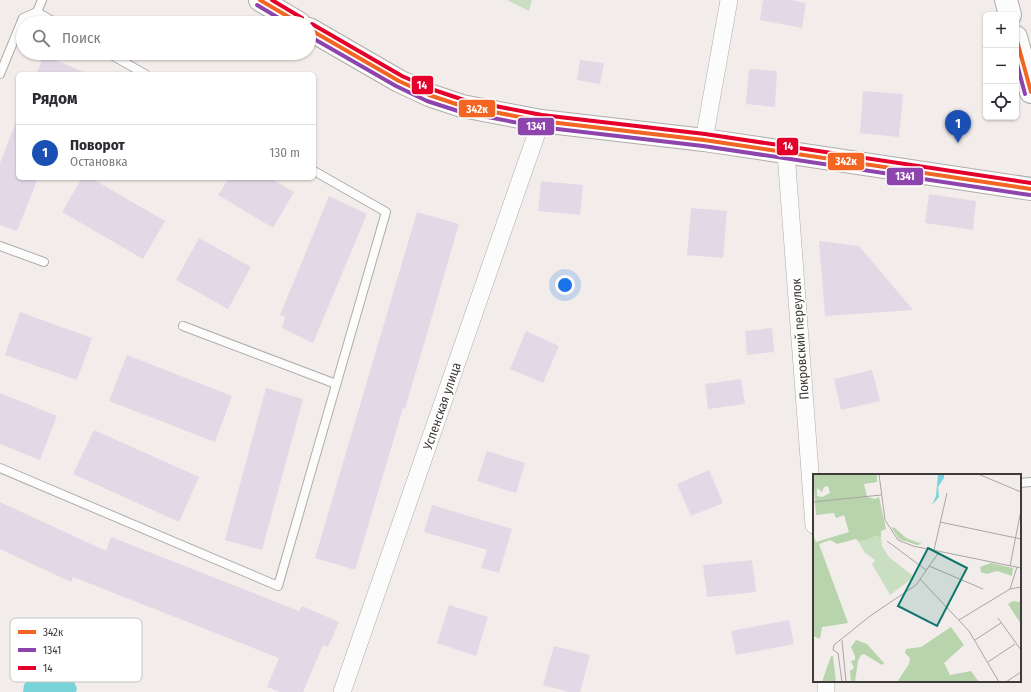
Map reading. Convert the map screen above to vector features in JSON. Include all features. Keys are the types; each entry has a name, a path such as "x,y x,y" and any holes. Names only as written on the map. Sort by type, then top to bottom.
{"street":[{"path":"260,0 287,16"},
{"path":"704,140 729,0"},
{"path":"1006,0 1009,12"},
{"path":"316,33 399,81 430,96 462,106 541,121 704,140 1031,189"},
{"path":"1019,48 1031,92"},
{"name":"Успенская улица","path":"342,692 541,121"},
{"name":"Покровский переулок","path":"786,153 813,512"}],"lane":[{"path":"28,16 37,12 42,0"},
{"path":"37,12 44,16"},
{"path":"0,74 16,35"},
{"path":"120,60 141,72"},
{"path":"0,468 278,586 386,212 316,172"},
{"path":"0,246 44,262"},
{"path":"183,326 336,384"},
{"path":"1021,483 1031,482"}],"green space":[{"path":"507,0 532,0 529,11"}],"water":[{"path":"26,682 74,682 77,688 76,692 23,692"}],"building":[{"path":"763,0 791,0 806,3 802,28 760,20"},
{"path":"42,60 56,60 83,72 37,72"},
{"path":"580,60 604,63 600,84 577,80"},
{"path":"749,69 777,71 775,107 746,104"},
{"path":"863,91 903,94 899,137 860,133"},
{"path":"16,123 16,180 37,180 17,231 0,225 0,163"},
{"path":"81,180 94,180 165,221 143,259 62,212"},
{"path":"228,180 273,180 294,192 273,228 218,195"},
{"path":"541,181 583,185 580,215 538,211"},
{"path":"929,194 976,201 973,230 925,223"},
{"path":"329,196 367,214 313,343 282,328 285,317 280,315"},
{"path":"691,208 727,211 723,258 687,255"},
{"path":"417,212 459,224 405,409 403,408 355,570 315,558"},
{"path":"199,238 251,267 228,309 176,280"},
{"path":"819,241 859,246 913,310 825,316"},
{"path":"20,312 92,338 77,380 5,355"},
{"path":"772,328 774,352 747,355 745,331"},
{"path":"526,331 559,346 543,383 510,369"},
{"path":"127,355 232,396 215,442 109,401"},
{"path":"872,370 880,401 841,410 834,379"},
{"path":"741,379 745,404 708,409 705,384"},
{"path":"266,388 303,399 262,550 225,540"},
{"path":"0,393 57,416 40,460 0,444"},
{"path":"94,430 199,477 179,522 73,474"},
{"path":"487,451 525,463 516,493 477,481"},
{"path":"709,470 723,503 691,516 677,484"},
{"path":"0,502 106,551 111,537 299,611 302,606 339,622 328,647 323,645 303,692 280,692 267,687 279,658 73,577 71,582 0,549"},
{"path":"432,505 512,529 499,573 481,568 487,550 424,532"},
{"path":"752,560 756,592 707,597 703,565"},
{"path":"449,605 488,617 476,656 437,643"},
{"path":"789,620 794,644 736,655 731,631"},
{"path":"554,646 590,655 580,692 569,692 543,685"}],"transit line":[{"name":"342к","path":"260,0 287,16"},
{"name":"14","path":"272,0 299,16"},
{"name":"1341","path":"257,5 275,16"},
{"name":"14","path":"316,26 402,76 431,89 464,100 542,115 705,134 1031,183"},
{"name":"342к","path":"316,33 399,81 429,95 462,106 541,121 704,140 1031,189"},
{"name":"1341","path":"316,40 396,86 427,101 461,112 540,127 703,146 1030,195"},
{"name":"342к","path":"1019,48 1031,92"},
{"name":"1341","path":"1019,71 1025,94"}],"place":[{"name":"Поворот","path":"958,143"}]}
